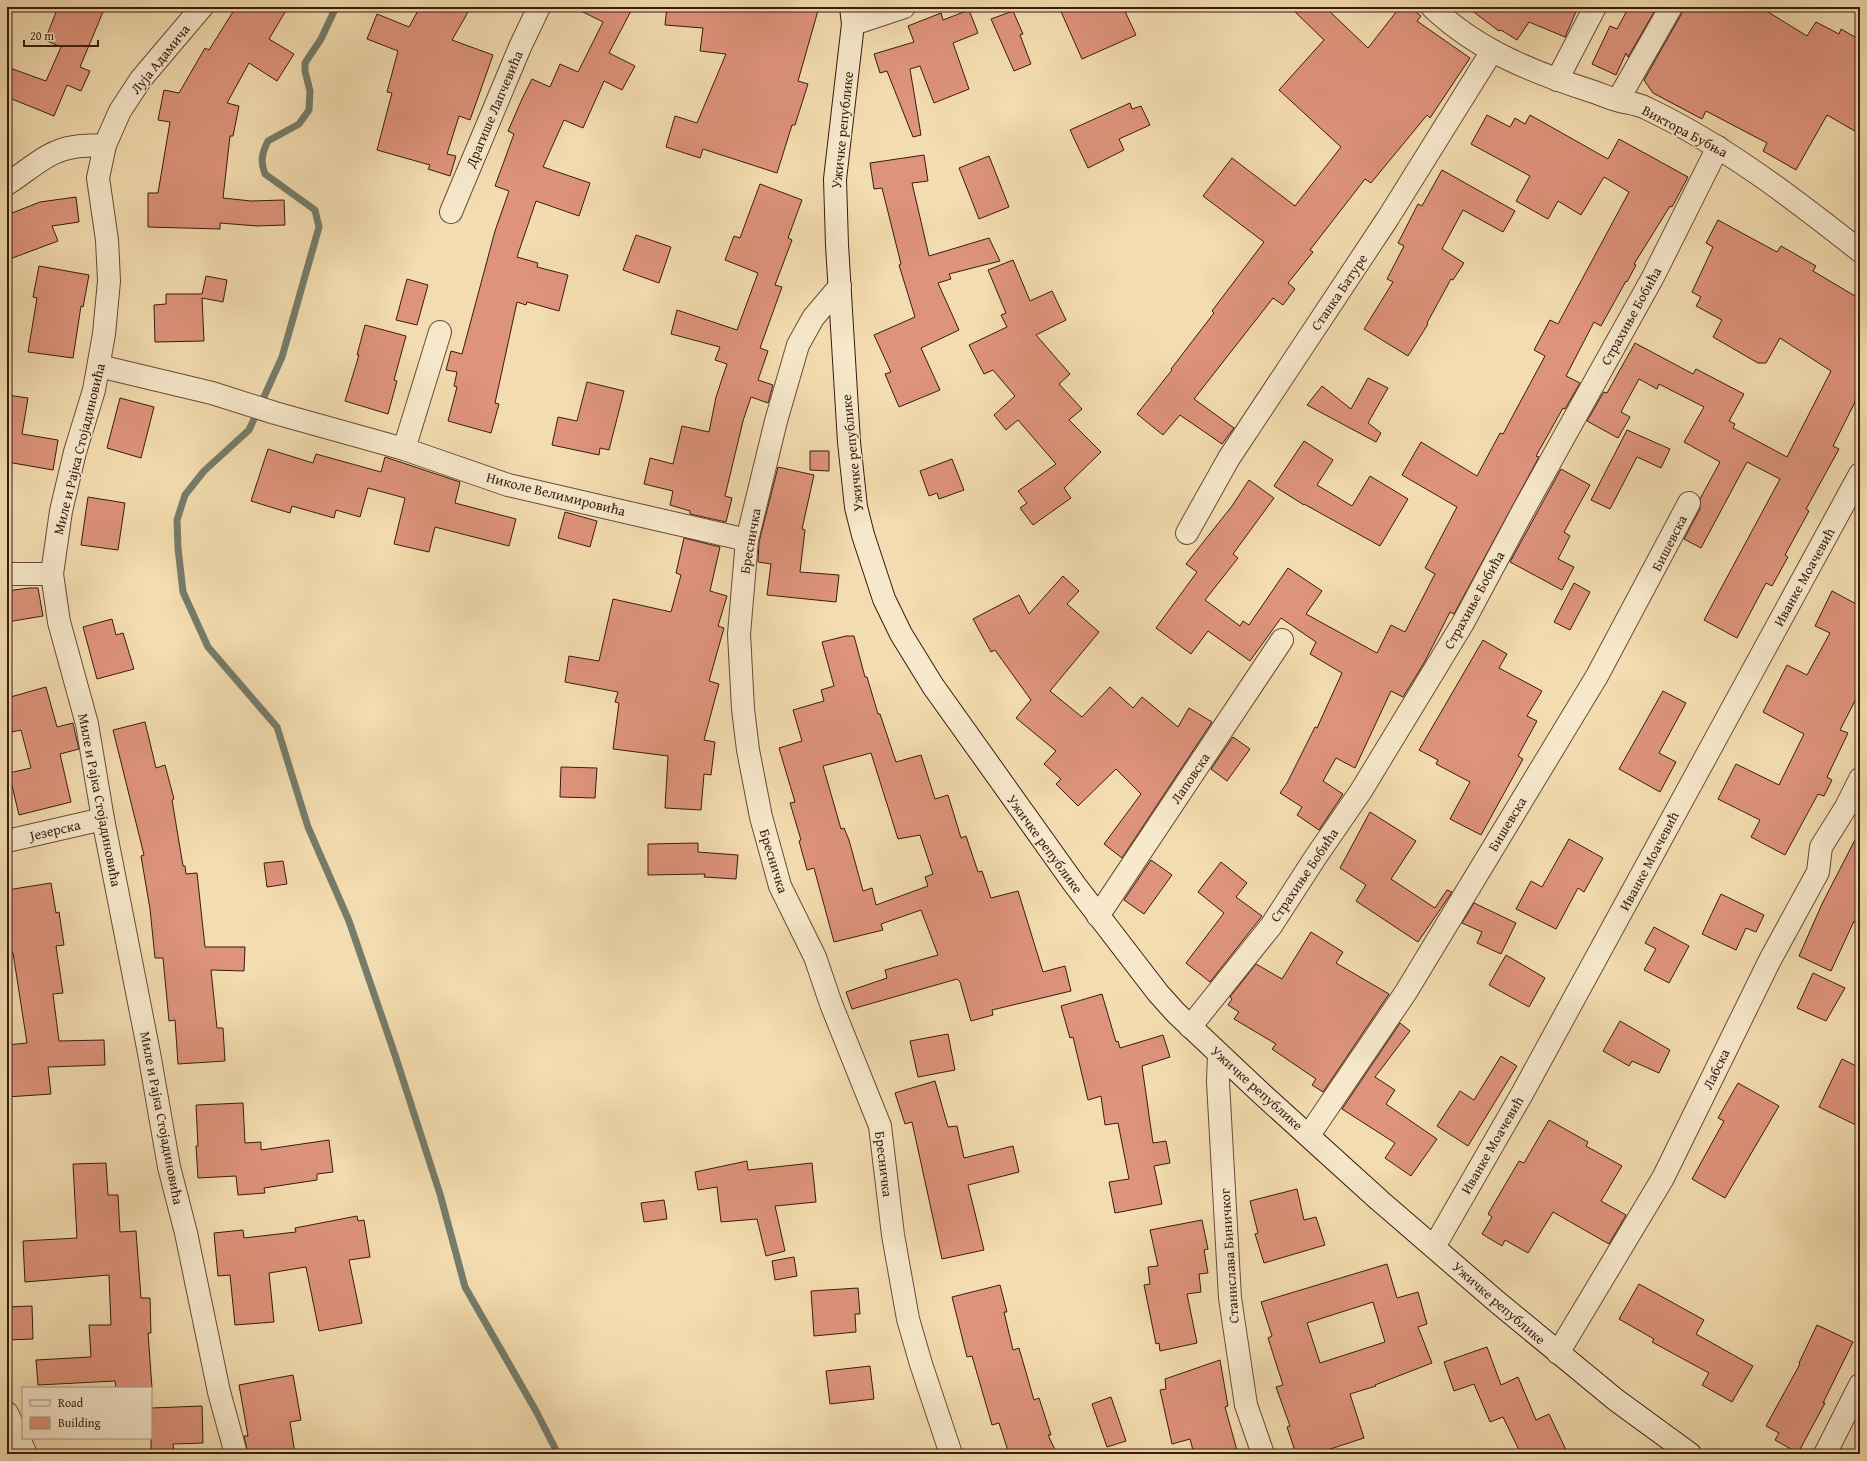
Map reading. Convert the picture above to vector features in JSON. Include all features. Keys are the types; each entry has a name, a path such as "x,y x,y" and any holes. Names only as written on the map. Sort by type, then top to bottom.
{"street":[{"name":"Луја Адамича","path":"105,145 120,111 141,79 202,7"},
{"name":"Драгише Лапчевића","path":"451,212 520,47 539,7"},
{"path":"852,16 904,7"},
{"name":"Виктора Бубња","path":"1432,7 1462,32 1492,51 1524,67 1556,80 1645,107 1718,147 1750,168 1860,252"},
{"path":"1556,80 1595,7"},
{"path":"1618,100 1671,7"},
{"name":"Ужичке републике","path":"852,16 835,179 849,442 856,508 869,558 888,609 901,634 932,686 1005,790 1098,916 1158,993 1190,1027 1379,1200 1558,1353 1622,1404 1690,1454"},
{"name":"Станка Батуре","path":"1188,533 1229,458 1388,218 1492,51"},
{"path":"7,184 38,162 60,150 74,146 105,145"},
{"name":"Миле и Рајка Стојадиновића","path":"105,145 98,178 107,240 109,281 106,319 99,366 75,452 61,511 52,574 59,622 87,724 103,819 148,1045 169,1167 186,1233 219,1392 236,1454"},
{"name":"Страхиње Бобића","path":"1190,1027 1270,926 1361,791 1463,623 1524,509 1653,277 1718,147"},
{"name":"Бресничка","path":"840,286 812,318 798,345 776,421 747,540 740,620 742,710 761,817 780,886 815,957 831,1004 880,1126 893,1235 908,1319 921,1364 952,1454"},
{"path":"404,449 440,332"},
{"name":"Николе Велимировића","path":"99,366 212,393 275,413 404,449 508,485 747,540"},
{"name":"Иванке Моачевић","path":"1434,1247 1529,1081 1860,474"},
{"name":"Бишевска","path":"1309,1135 1406,992 1597,676 1689,503"},
{"path":"7,574 52,574"},
{"name":"Лаповска","path":"1098,916 1282,640"},
{"name":"Лабска","path":"1558,1353 1663,1178 1770,960 1818,872 1821,847 1846,807 1860,779"},
{"name":"Језерска","path":"7,841 103,819"},
{"name":"Станислава Биничког","path":"1219,1054 1218,1082 1230,1298 1246,1404 1264,1454"},
{"path":"1825,1454 1860,1385"},
{"path":"7,1414 26,1454"}],"building":[{"path":"58,7 105,7 80,67 90,71 81,91 67,85 54,116 7,97 7,67 46,81 61,47 45,40"},
{"path":"236,7 288,7 269,39 294,54 277,81 249,63 227,103 239,106 233,136 230,136 223,198 251,201 284,200 285,225 257,226 220,223 220,229 148,227 148,193 158,193 170,122 158,120 164,90 179,93 205,48 209,50"},
{"path":"420,7 471,7 452,40 493,55 470,120 459,116 447,154 456,156 450,176 428,169 430,165 377,150 392,93 387,92 398,51 367,39 377,14 409,27"},
{"path":"573,7 633,7 609,53 635,66 622,90 604,81 583,128 564,120 543,167 590,183 579,216 536,201 517,257 538,263 537,267 568,275 559,311 527,302 526,305 517,302 495,403 499,404 491,433 448,421 457,387 454,386 457,372 446,370 451,351 462,354 495,231 509,191 495,186 514,134 508,131 522,99 532,79 550,87 560,64 578,72 603,22"},
{"path":"667,7 768,7 784,9 784,7 819,7 798,81 808,84 795,125 792,125 777,173 703,149 700,158 666,147 675,116 697,123 726,54 700,51 703,28 665,25"},
{"path":"1059,7 1123,7 1136,35 1082,59"},
{"path":"1290,7 1325,7 1368,48 1400,7 1410,7 1421,16 1417,21 1470,58 1430,118 1427,115 1371,183 1365,179 1310,250 1313,252 1288,283 1295,289 1283,305 1273,298 1194,399 1234,428 1222,444 1180,415 1163,435 1137,414 1172,370 1171,369 1214,313 1212,311 1264,242 1203,196 1232,158 1295,206 1341,147 1279,90 1324,40"},
{"path":"1467,7 1578,7 1565,37 1529,22 1517,40 1501,30 1499,31"},
{"path":"1629,7 1657,7 1628,57 1626,53 1616,75 1592,64 1610,26 1617,29"},
{"path":"1683,7 1760,7 1807,36 1816,22 1839,34 1841,29 1860,40 1860,134 1827,115 1796,170 1763,151 1767,143 1706,111 1702,119 1653,93 1644,80 1682,13"},
{"path":"969,10 978,33 953,43 969,89 934,103 920,66 910,69 921,135 913,137 887,71 880,73 874,54 914,42 908,26 941,13 943,20"},
{"path":"1013,11 1023,34 1020,35 1031,64 1014,71 991,19"},
{"path":"1130,103 1132,109 1141,106 1150,125 1119,139 1124,150 1088,168 1070,130"},
{"path":"1487,115 1510,127 1515,118 1525,124 1530,115 1608,159 1619,139 1688,177 1672,207 1670,206 1634,264 1636,265 1627,282 1626,281 1601,326 1594,322 1566,376 1580,383 1565,409 1563,408 1536,456 1539,457 1454,614 1450,612 1424,663 1403,697 1391,691 1355,768 1336,758 1323,781 1343,794 1319,830 1297,815 1302,807 1280,793 1287,783 1315,727 1317,728 1342,673 1310,654 1316,642 1281,618 1250,661 1208,631 1191,654 1156,628 1197,572 1186,564 1232,506 1249,480 1274,498 1233,554 1238,558 1205,600 1240,626 1243,621 1249,625 1288,568 1322,591 1306,614 1377,653 1391,625 1405,632 1435,574 1425,568 1457,507 1402,475 1421,442 1477,476 1500,433 1503,434 1545,356 1534,350 1550,320 1558,324 1629,192 1604,177 1581,215 1558,201 1548,219 1516,201 1530,176 1471,144"},
{"path":"924,155 928,181 912,183 929,256 989,238 1000,261 949,274 951,279 938,283 959,330 921,348 940,390 899,407 885,374 891,372 874,335 915,317 899,265 901,264 882,188 874,189 870,163"},
{"path":"989,156 1009,207 979,219 959,168"},
{"path":"1442,170 1515,211 1503,232 1463,210 1442,249 1464,263 1453,280 1451,279 1427,323 1428,324 1408,356 1364,329 1393,282 1387,279 1404,246 1398,243 1418,204 1422,206"},
{"path":"760,184 802,200 788,238 792,240 775,285 782,287 760,348 768,351 758,380 773,385 768,403 751,397 743,421 725,496 732,498 726,522 690,514 690,511 670,505 673,491 644,484 650,458 673,464 682,426 709,432 716,397 727,364 715,360 720,347 671,334 677,310 737,330 758,273 725,260 734,236 740,238"},
{"path":"76,197 79,222 52,226 58,241 7,260 7,215 40,202"},
{"path":"1718,220 1777,252 1781,246 1816,266 1813,271 1860,299 1860,392 1833,446 1839,449 1806,509 1809,511 1785,555 1788,557 1772,586 1766,583 1737,638 1704,620 1780,479 1747,462 1701,548 1684,539 1700,509 1700,499 1720,462 1684,442 1704,407 1659,384 1657,389 1639,379 1621,412 1630,417 1618,438 1587,421 1604,392 1607,393 1635,343 1693,374 1696,369 1744,394 1729,421 1735,424 1733,428 1787,457 1831,371 1780,338 1766,363 1758,363 1713,337 1722,320 1696,306 1701,297 1692,292 1713,247 1706,243"},
{"path":"636,235 671,247 659,283 623,270"},
{"path":"1013,260 1030,301 1052,291 1066,320 1036,335 1070,374 1059,384 1082,409 1069,420 1101,452 1064,488 1071,498 1033,525 1020,508 1027,503 1018,491 1056,464 1018,420 1006,430 994,415 1015,396 993,370 984,374 969,345 1007,327 1001,315 1006,313 988,270"},
{"path":"39,266 89,275 83,307 81,306 73,358 28,352 37,298 33,297"},
{"path":"206,276 227,280 223,302 202,298 204,341 155,342 154,305 166,304 166,294 202,294"},
{"path":"407,279 428,285 417,325 396,320"},
{"path":"365,325 406,336 394,380 397,381 388,414 345,401 359,355 357,355"},
{"path":"1368,378 1388,388 1368,423 1381,433 1376,442 1307,405 1322,386 1351,409"},
{"path":"587,382 624,391 609,450 600,448 599,455 552,445 558,417 577,421"},
{"path":"7,395 28,398 22,434 58,440 53,470 7,462"},
{"path":"120,398 154,407 141,458 107,448"},
{"path":"1627,430 1670,449 1661,468 1637,457 1610,509 1591,500"},
{"path":"1304,441 1333,460 1317,485 1352,506 1370,476 1408,499 1380,546 1304,505 1274,486"},
{"path":"268,449 313,463 316,454 381,472 385,457 460,482 455,503 516,519 509,546 435,527 429,552 394,544 405,498 368,488 360,517 336,510 334,518 292,506 290,513 251,501"},
{"path":"810,451 829,451 829,471 810,470"},
{"path":"952,459 964,490 939,499 937,493 929,496 920,471"},
{"path":"778,467 814,475 802,529 805,530 800,572 839,575 836,602 767,595 771,564 758,562 759,542"},
{"path":"1561,469 1590,485 1564,532 1570,536 1558,559 1574,567 1562,590 1510,562"},
{"path":"88,497 125,503 118,550 81,545"},
{"path":"565,512 597,521 590,547 558,538"},
{"path":"684,538 720,547 710,591 727,596 718,626 724,628 709,681 719,684 704,740 715,742 711,775 704,774 701,810 665,808 668,756 613,749 619,703 615,702 618,692 565,682 569,656 599,661 613,599 671,612 681,575 676,573"},
{"path":"1063,576 1079,591 1067,604 1099,632 1050,691 1082,717 1110,687 1133,708 1142,697 1178,727 1189,708 1212,722 1122,858 1104,844 1141,794 1116,769 1078,806 1056,784 1061,779 1044,764 1056,751 1016,718 1031,700 995,650 991,652 973,619 1019,595 1029,614"},
{"path":"1574,583 1590,592 1570,630 1554,622"},
{"path":"38,588 43,616 7,622 7,591"},
{"path":"1832,591 1860,606 1860,691 1840,730 1848,733 1827,777 1832,780 1824,796 1818,794 1785,855 1751,837 1760,820 1718,799 1736,764 1779,785 1804,734 1763,712 1787,665 1807,675 1830,633 1815,626"},
{"path":"112,619 116,635 123,633 134,669 97,679 83,627"},
{"path":"846,636 854,636 865,677 867,677 878,714 880,714 896,762 921,755 935,799 948,795 961,838 966,836 978,872 982,871 991,898 1018,891 1043,972 1065,966 1071,991 992,1010 993,1015 971,1021 960,982 957,979 852,1009 846,992 887,978 885,970 938,955 921,910 881,924 883,930 834,942 814,868 807,870 799,841 801,840 790,803 795,802 779,748 802,741 793,710 824,701 821,690 834,686 822,642","holes":["871,753 898,839 920,835 933,874 925,877 928,886 876,905 872,888 863,891 849,840 844,828 841,829 823,766"]},
{"path":"1483,640 1507,654 1499,668 1542,691 1527,716 1537,721 1518,756 1523,759 1481,835 1450,819 1470,782 1436,764 1438,760 1419,750"},
{"path":"46,687 57,727 73,723 79,749 60,754 71,802 19,815 9,773 31,768 21,730 7,733 7,698"},
{"path":"1663,691 1686,703 1659,753 1676,762 1660,792 1619,769"},
{"path":"145,722 156,768 165,765 174,799 172,800 183,866 185,866 186,874 197,873 205,947 245,947 244,971 211,970 217,1028 223,1028 225,1061 178,1064 175,1020 169,1021 163,958 155,958 150,909 141,856 144,855 113,730"},
{"path":"1233,737 1250,749 1227,781 1211,769"},
{"path":"561,767 597,768 595,798 560,797"},
{"path":"1370,812 1416,841 1391,879 1435,908 1447,890 1452,892 1418,942 1356,901 1366,885 1340,868"},
{"path":"1860,830 1860,924 1854,921 1831,971 1799,956 1822,904"},
{"path":"1569,839 1603,858 1584,892 1578,888 1556,929 1516,909 1531,881 1542,887"},
{"path":"698,843 698,852 738,855 736,879 704,877 705,874 648,875 648,844"},
{"path":"1151,860 1172,875 1144,914 1124,900"},
{"path":"283,861 287,884 267,887 264,863"},
{"path":"1221,862 1247,883 1236,897 1262,916 1210,982 1186,963 1224,913 1198,892"},
{"path":"51,883 56,913 59,912 64,945 56,946 63,993 53,994 59,1041 104,1040 105,1065 48,1067 51,1094 7,1097 7,1045 27,1043 13,953 10,953 7,932 7,890"},
{"path":"1721,894 1764,915 1756,932 1746,928 1736,950 1702,934"},
{"path":"1474,903 1516,923 1501,954 1477,943 1482,932 1462,923"},
{"path":"1654,927 1689,946 1669,983 1644,970 1656,949 1645,943"},
{"path":"1311,932 1343,952 1336,963 1389,994 1323,1092 1312,1085 1316,1079 1272,1049 1276,1044 1234,1019 1239,1012 1228,1005 1232,999 1230,997 1256,964 1282,979"},
{"path":"1506,955 1545,978 1529,1007 1489,985"},
{"path":"1813,973 1845,988 1826,1021 1797,1008"},
{"path":"1102,994 1116,1042 1118,1041 1120,1048 1163,1035 1170,1057 1142,1066 1153,1143 1166,1141 1170,1163 1154,1166 1162,1204 1115,1213 1109,1182 1129,1179 1118,1123 1105,1125 1101,1096 1088,1100 1073,1037 1070,1038 1061,1006"},
{"path":"1620,1021 1670,1050 1659,1073 1632,1061 1629,1066 1603,1051"},
{"path":"1400,1023 1410,1031 1375,1077 1395,1090 1386,1104 1437,1139 1411,1176 1385,1158 1395,1143 1342,1109"},
{"path":"948,1034 955,1070 918,1077 910,1041"},
{"path":"1501,1056 1517,1066 1468,1146 1437,1126 1460,1091 1474,1100"},
{"path":"1842,1059 1860,1068 1860,1127 1819,1107"},
{"path":"935,1081 948,1127 957,1126 964,1158 1013,1146 1019,1172 968,1185 984,1250 942,1259 912,1122 905,1124 895,1093"},
{"path":"1738,1083 1779,1106 1725,1198 1692,1179 1724,1121 1718,1118"},
{"path":"243,1103 245,1143 261,1142 261,1150 329,1140 333,1172 317,1174 317,1180 264,1188 265,1193 238,1195 236,1176 198,1178 196,1105"},
{"path":"1549,1120 1588,1142 1586,1146 1622,1166 1601,1201 1626,1215 1609,1244 1553,1212 1528,1253 1505,1240 1502,1246 1482,1234 1492,1217 1488,1214 1519,1161 1524,1163"},
{"path":"747,1161 748,1170 812,1163 816,1202 775,1206 785,1251 766,1256 757,1219 721,1222 717,1187 698,1190 695,1172"},
{"path":"106,1163 108,1195 118,1195 120,1232 136,1231 141,1298 150,1298 151,1333 148,1333 152,1387 116,1387 115,1381 38,1385 36,1360 91,1357 89,1325 111,1325 109,1275 25,1282 23,1241 77,1238 73,1164"},
{"path":"1297,1189 1304,1220 1316,1217 1325,1245 1264,1263 1255,1234 1258,1233 1250,1201"},
{"path":"664,1200 667,1219 644,1222 641,1203"},
{"path":"357,1216 358,1221 364,1220 370,1257 349,1260 362,1323 319,1331 306,1267 269,1273 274,1322 235,1325 230,1275 218,1276 214,1233 243,1230 244,1238 296,1232 295,1228"},
{"path":"1202,1220 1208,1249 1204,1250 1208,1273 1199,1274 1201,1292 1187,1294 1197,1343 1160,1351 1159,1343 1156,1344 1144,1285 1150,1284 1148,1267 1158,1266 1150,1230"},
{"path":"794,1257 797,1276 775,1280 772,1261"},
{"path":"1387,1264 1397,1298 1418,1292 1427,1324 1418,1327 1432,1363 1375,1385 1376,1386 1350,1394 1364,1438 1315,1454 1296,1454 1287,1427 1290,1426 1276,1387 1283,1385 1268,1338 1272,1336 1261,1302","holes":["1373,1302 1385,1342 1320,1363 1307,1323"]},
{"path":"1639,1284 1704,1320 1696,1334 1753,1366 1732,1402 1702,1385 1709,1373 1652,1342 1654,1339 1619,1319"},
{"path":"1000,1285 1007,1312 1004,1312 1013,1350 1019,1348 1034,1400 1039,1398 1051,1435 1048,1435 1057,1454 1009,1454 999,1423 992,1425 972,1356 967,1357 952,1297"},
{"path":"858,1288 860,1314 855,1314 856,1332 814,1336 811,1291"},
{"path":"32,1306 33,1339 7,1340 7,1307"},
{"path":"1817,1325 1853,1342 1823,1403 1825,1403 1798,1453 1775,1440 1779,1433 1766,1426 1800,1364 1799,1363"},
{"path":"1487,1347 1501,1385 1518,1377 1536,1420 1549,1414 1568,1454 1521,1454 1503,1417 1490,1422 1474,1384 1454,1391 1444,1362"},
{"path":"1220,1360 1228,1406 1225,1407 1238,1454 1194,1454 1190,1439 1172,1444 1160,1390 1166,1389 1165,1379"},
{"path":"870,1366 874,1399 830,1404 826,1371"},
{"path":"293,1375 301,1420 290,1422 295,1454 248,1454 244,1436 248,1436 239,1385"},
{"path":"1111,1397 1126,1441 1107,1447 1092,1404"},
{"path":"202,1406 203,1443 173,1444 174,1454 151,1454 152,1408"}],"waterway":[{"path":"336,7 321,39 305,63 305,71 310,91 309,110 299,124 268,141 262,157 265,174 315,210 319,227 282,357 249,430 204,471 185,495 177,520 178,548 183,592 208,647 277,727 308,827 349,921 395,1055 440,1194 465,1287 536,1411 558,1454"}]}
